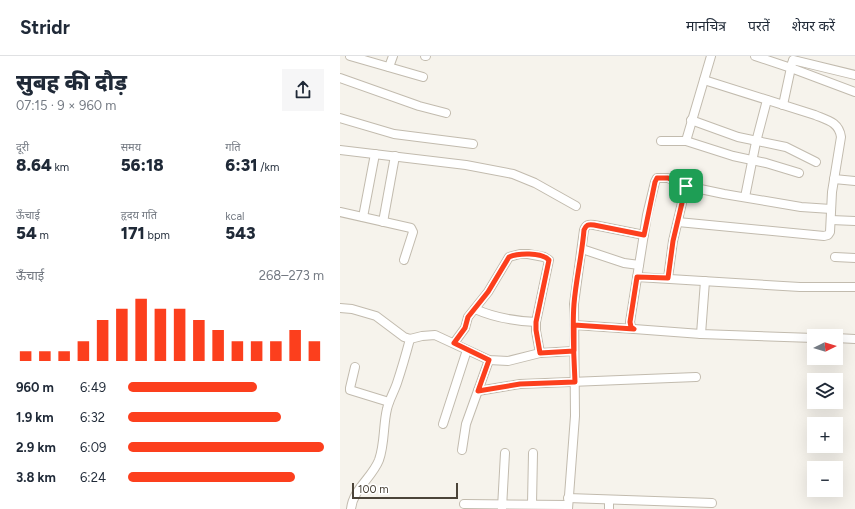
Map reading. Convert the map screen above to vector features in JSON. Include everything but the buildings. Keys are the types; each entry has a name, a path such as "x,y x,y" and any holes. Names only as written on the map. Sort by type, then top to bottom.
{"street":[{"path":"350,56 423,77"},
{"path":"389,67 393,56"},
{"path":"686,141 711,56"},
{"path":"755,56 793,61 855,75"},
{"path":"793,61 855,92"},
{"path":"783,105 793,61"},
{"path":"340,78 419,106 446,113"},
{"path":"678,222 824,236 828,235 830,232 834,179 841,137 837,126 832,122 821,118 704,80"},
{"path":"745,197 756,142 767,100"},
{"path":"340,118 394,134 473,144"},
{"path":"691,120 756,142 786,147 816,162"},
{"path":"661,142 686,141 752,161 799,173"},
{"path":"340,150 466,165 513,174 535,183 576,206"},
{"path":"363,217 374,154"},
{"path":"383,222 395,156"},
{"path":"634,329 631,327 630,322 644,235 657,178 668,178 686,186 801,207 831,209"},
{"path":"834,179 855,181"},
{"path":"668,278 673,241 686,186"},
{"path":"340,212 412,229 412,234 404,260"},
{"path":"831,220 855,221"},
{"path":"568,504 573,447 575,382 574,325 576,286 584,230 589,224 644,235"},
{"path":"582,249 624,263 639,265"},
{"path":"454,343 465,328 468,317 488,292 509,257 520,254 544,257 549,260 536,322 540,353"},
{"path":"835,257 855,258"},
{"path":"637,277 800,287 855,287"},
{"path":"701,334 705,280"},
{"path":"340,308 352,309 376,316 404,337 410,339 435,335 489,360 508,361 540,353 574,351"},
{"path":"475,309 509,320 536,322"},
{"path":"574,325 701,334 807,338"},
{"path":"843,338 855,339"},
{"path":"351,509 355,494 374,471 380,458 384,436 384,423 389,402 397,384 410,339"},
{"path":"443,424 467,350"},
{"path":"462,450 466,424 489,360"},
{"path":"355,367 350,390 389,402"},
{"path":"478,391 520,384 696,377"},
{"path":"502,506 505,453"},
{"path":"532,504 533,453"},
{"path":"609,500 609,509"},
{"path":"464,504 502,506 568,504 609,500 677,506 712,503"}],"route":[{"path":"686,186 668,178 657,178 647,215 644,235 589,224 586,226 584,230 574,304 574,325 574,351 575,382 520,384 478,391 489,360 454,343 465,328 466,320 488,292 509,257 520,254 528,254 544,257 549,260 536,322 537,341 540,353 574,351 574,325 634,329 631,327 630,322 637,277 668,278 673,241 686,186"}]}
